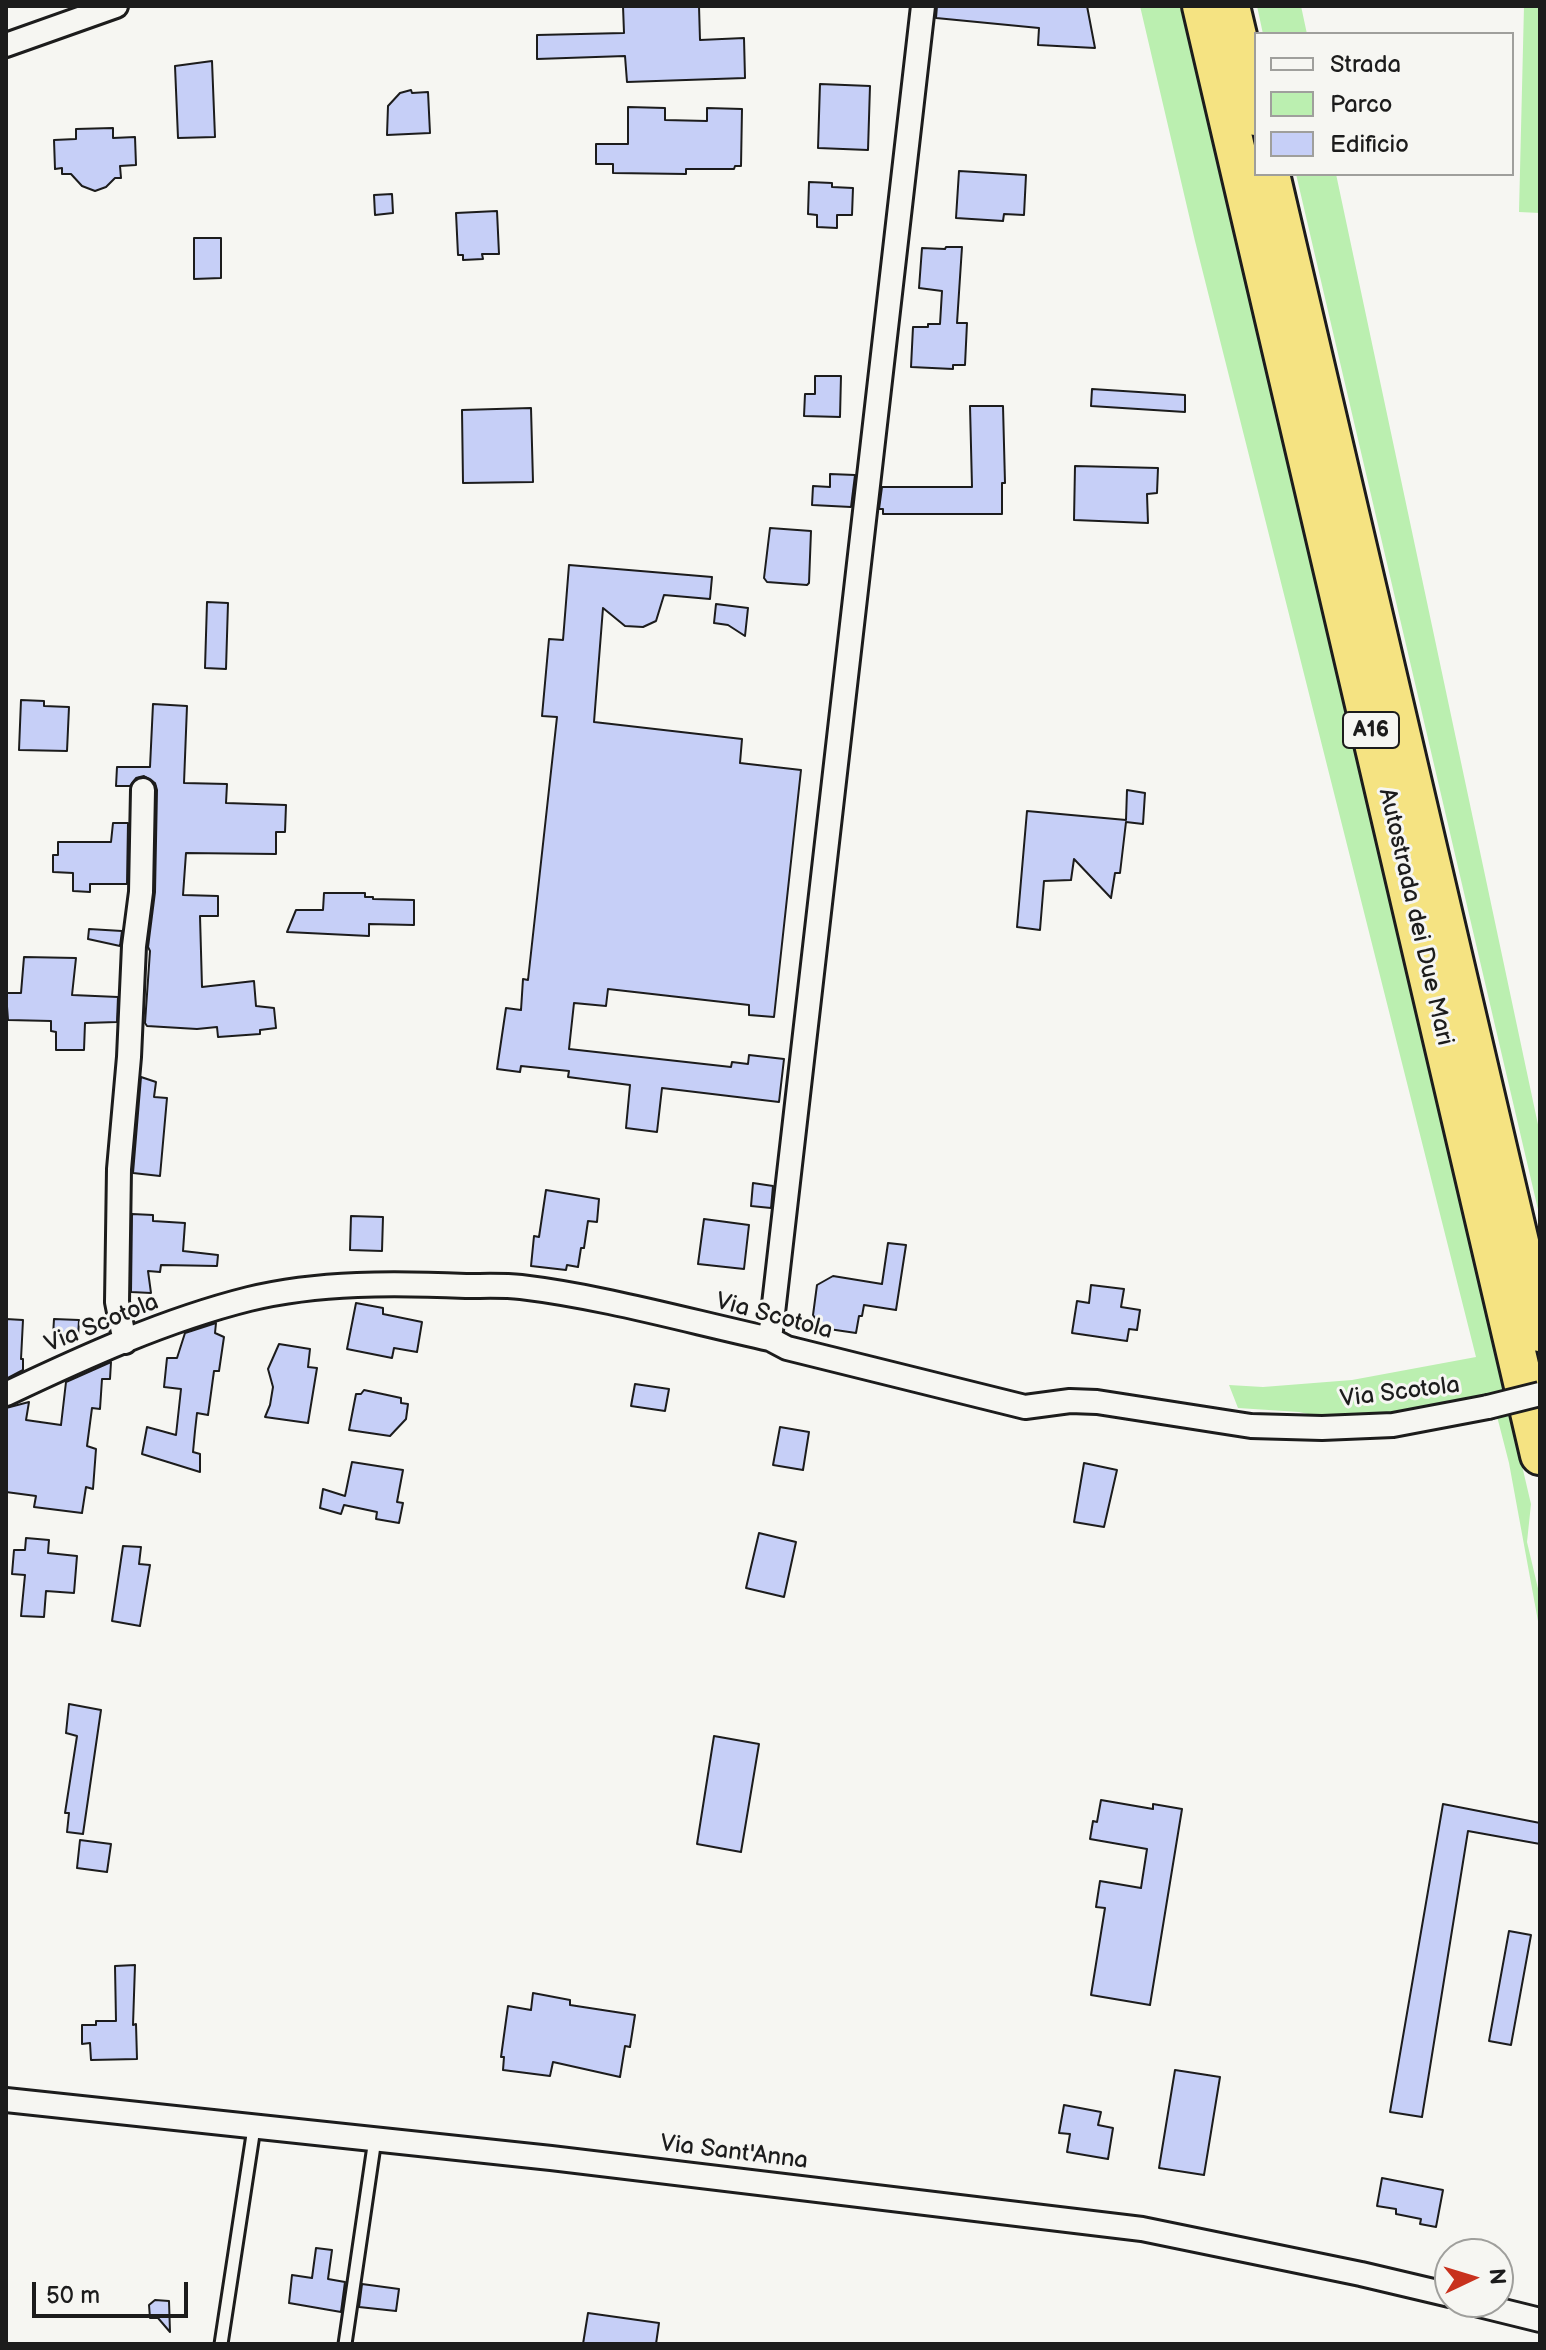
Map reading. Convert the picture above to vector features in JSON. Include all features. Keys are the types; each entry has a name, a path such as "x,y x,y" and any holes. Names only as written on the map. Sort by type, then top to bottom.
{"highway":[{"name":"Autostrada dei Due Mari","path":"1202,6 1540,1455"},
{"path":"1230,6 1254,108"},
{"name":"Autostrada dei Due Mari","path":"1270,176 1540,1332"}],"street":[{"path":"6,45 116,6"},
{"path":"770,1339 923,6"},
{"path":"125,1342 117,1302 119,1169 129,1057 134,946 141,892 143,790"},
{"name":"Via Scotola","path":"6,1394 79,1359 178,1321 251,1299 347,1285 430,1284 531,1289 582,1297 770,1339 787,1348 1025,1407 1070,1401 1097,1402 1251,1426 1322,1428 1393,1425 1540,1394"},
{"name":"Via Sant'Anna","path":"6,2100 551,2158 1142,2229 1434,2291"},
{"path":"1514,2314 1540,2320"}],"lane":[{"path":"221,2344 254,2128"},
{"path":"345,2344 375,2139"}],"green space":[{"path":"1140,6 1180,6 1531,1504 1527,1542 1540,1597 1540,1632 1509,1463 1491,1393 1388,1414 1327,1418 1299,1412 1238,1408 1229,1385 1263,1387 1352,1380 1476,1357 1195,241"},
{"path":"1257,6 1301,6 1307,32 1263,32"},
{"path":"1524,6 1540,6 1540,213 1519,212"},
{"path":"1296,176 1336,176 1540,1134 1540,1218"}],"building":[{"path":"623,6 699,6 700,40 744,38 745,78 627,82 625,56 537,59 537,35 624,33"},
{"path":"937,6 1087,6 1095,48 1038,45 1039,28 936,18"},
{"path":"212,61 215,137 178,138 175,66"},
{"path":"820,84 870,86 868,150 818,148"},
{"path":"411,90 412,93 428,92 430,133 387,135 388,106 400,93"},
{"path":"628,107 665,108 665,120 707,121 707,108 742,109 741,166 734,169 686,169 686,174 613,173 613,164 596,164 596,144 628,144"},
{"path":"113,128 113,138 135,137 136,165 120,166 121,178 115,178 106,187 95,191 82,186 71,174 62,174 62,168 55,169 54,140 76,139 76,129"},
{"path":"959,171 1026,175 1024,215 1004,214 1003,221 956,218"},
{"path":"809,182 853,188 852,215 837,215 837,228 817,227 817,215 808,214"},
{"path":"392,194 393,213 375,215 374,195"},
{"path":"497,211 499,254 482,254 483,259 463,260 463,255 458,255 456,213"},
{"path":"194,238 221,238 221,278 194,279"},
{"path":"962,247 957,323 967,323 965,365 953,365 953,369 911,367 913,327 940,324 942,291 919,288 922,248"},
{"path":"815,376 841,376 840,417 804,416 805,394 815,394"},
{"path":"1092,389 1185,395 1185,412 1091,406"},
{"path":"970,406 1003,406 1005,483 1002,483 1002,514 883,514 883,509 879,509 882,487 972,487"},
{"path":"531,408 533,482 463,483 462,410"},
{"path":"1075,466 1158,468 1157,493 1147,494 1148,523 1074,520"},
{"path":"830,474 855,475 851,507 812,505 813,486 830,487"},
{"path":"770,528 811,531 807,585 767,582 764,578"},
{"path":"569,565 712,577 710,599 664,595 656,621 643,627 625,626 603,608 594,722 742,739 740,763 801,770 774,1017 749,1015 749,1005 608,989 606,1006 574,1003 569,1049 731,1067 732,1062 748,1064 749,1055 784,1059 779,1102 662,1088 657,1132 626,1128 630,1085 568,1077 569,1071 521,1066 520,1072 497,1069 506,1008 521,1010 523,979 528,980 557,717 542,716 549,639 563,640"},
{"path":"207,602 228,603 226,669 205,668"},
{"path":"716,604 748,608 745,636 728,625 714,623"},
{"path":"21,700 44,701 44,706 69,707 67,751 19,750"},
{"path":"153,704 187,706 184,783 227,784 226,803 286,805 285,832 276,832 276,854 186,853 183,895 218,896 218,916 200,916 202,987 254,981 256,1006 274,1008 276,1028 260,1030 260,1034 218,1037 217,1027 197,1029 147,1026 145,1023 148,947 155,892 157,790 155,783 144,776 136,778 130,786 116,786 117,767 150,767"},
{"path":"1127,790 1145,793 1143,824 1126,822 1120,873 1115,873 1111,898 1074,859 1071,880 1044,881 1040,930 1017,927 1027,811 1126,820"},
{"path":"113,823 128,823 127,884 90,884 90,892 73,891 73,873 53,872 53,855 58,855 58,842 111,842"},
{"path":"324,893 365,893 365,897 373,899 414,900 414,925 369,924 369,936 287,932 296,910 323,910"},
{"path":"89,929 122,931 120,946 88,939"},
{"path":"24,957 76,958 72,995 118,997 117,1022 85,1023 84,1050 56,1050 56,1032 51,1031 51,1021 8,1020 6,993 21,993"},
{"path":"141,1077 156,1082 154,1097 167,1098 160,1176 133,1173"},
{"path":"753,1183 773,1186 771,1208 751,1206"},
{"path":"546,1190 599,1199 597,1222 588,1221 578,1267 567,1265 566,1270 531,1266 534,1236 539,1237"},
{"path":"132,1214 153,1215 153,1221 185,1223 183,1251 218,1255 217,1266 161,1265 160,1272 148,1271 151,1293 131,1292"},
{"path":"351,1216 383,1217 382,1251 350,1250"},
{"path":"704,1219 749,1225 744,1269 698,1264"},
{"path":"888,1243 906,1245 896,1310 864,1305 856,1333 822,1328 813,1315 817,1285 833,1276 882,1284"},
{"path":"1091,1285 1124,1289 1121,1307 1140,1310 1137,1330 1129,1329 1127,1341 1072,1333 1077,1301 1089,1303"},
{"path":"356,1303 383,1308 383,1314 422,1322 417,1352 394,1348 392,1358 347,1349"},
{"path":"6,1319 23,1320 23,1370 6,1379"},
{"path":"54,1319 79,1320 78,1337 53,1336"},
{"path":"216,1323 215,1333 224,1337 219,1371 214,1371 208,1415 197,1413 193,1452 200,1454 200,1472 142,1454 147,1427 176,1435 181,1389 164,1387 167,1358 177,1358 185,1333"},
{"path":"279,1344 310,1349 308,1367 317,1368 308,1423 265,1417 273,1387 268,1369"},
{"path":"111,1362 110,1379 102,1379 100,1409 92,1408 87,1446 96,1449 93,1489 86,1487 82,1513 34,1507 36,1496 6,1492 6,1408 29,1402 26,1420 61,1425 66,1382"},
{"path":"635,1384 669,1389 665,1411 631,1406"},
{"path":"364,1390 401,1398 401,1403 408,1404 406,1419 390,1436 349,1430 356,1394"},
{"path":"780,1427 809,1432 803,1470 773,1465"},
{"path":"352,1462 403,1470 397,1502 403,1503 399,1523 376,1519 377,1512 344,1505 341,1514 320,1508 323,1489 345,1496"},
{"path":"1084,1463 1117,1470 1104,1527 1074,1522"},
{"path":"759,1533 796,1542 784,1597 746,1588"},
{"path":"26,1538 49,1540 48,1553 77,1556 74,1593 46,1591 44,1617 21,1616 25,1575 12,1574 14,1550 25,1550"},
{"path":"123,1546 141,1547 139,1564 150,1565 140,1626 112,1621"},
{"path":"69,1704 101,1710 83,1834 67,1832 69,1813 65,1813 77,1736 66,1733"},
{"path":"714,1736 759,1744 741,1852 697,1844"},
{"path":"1101,1800 1153,1809 1153,1804 1182,1809 1150,2005 1091,1995 1105,1908 1096,1907 1100,1881 1141,1888 1147,1849 1090,1839"},
{"path":"1443,1804 1540,1823 1540,1844 1468,1831 1422,2117 1390,2112"},
{"path":"80,1840 111,1844 107,1872 77,1868"},
{"path":"1509,1931 1531,1935 1511,2045 1489,2041"},
{"path":"135,1965 133,2025 136,2024 137,2059 91,2060 90,2043 82,2044 82,2025 116,2021 115,1966"},
{"path":"533,1993 570,2000 570,2005 635,2015 630,2047 625,2046 620,2077 553,2062 550,2076 503,2070 504,2057 501,2057 508,2006 531,2010"},
{"path":"1175,2070 1220,2077 1204,2175 1159,2168"},
{"path":"1064,2105 1101,2112 1098,2125 1113,2128 1108,2159 1067,2152 1070,2134 1059,2133"},
{"path":"1382,2178 1443,2190 1436,2227 1420,2224 1421,2219 1396,2214 1396,2209 1377,2206"},
{"path":"316,2248 332,2250 328,2279 345,2282 341,2312 289,2303 292,2275 312,2278"},
{"path":"362,2284 399,2289 396,2311 359,2307"},
{"path":"155,2300 169,2301 170,2332 158,2318 150,2318 149,2305"},
{"path":"588,2313 659,2323 656,2344 583,2344"}]}
